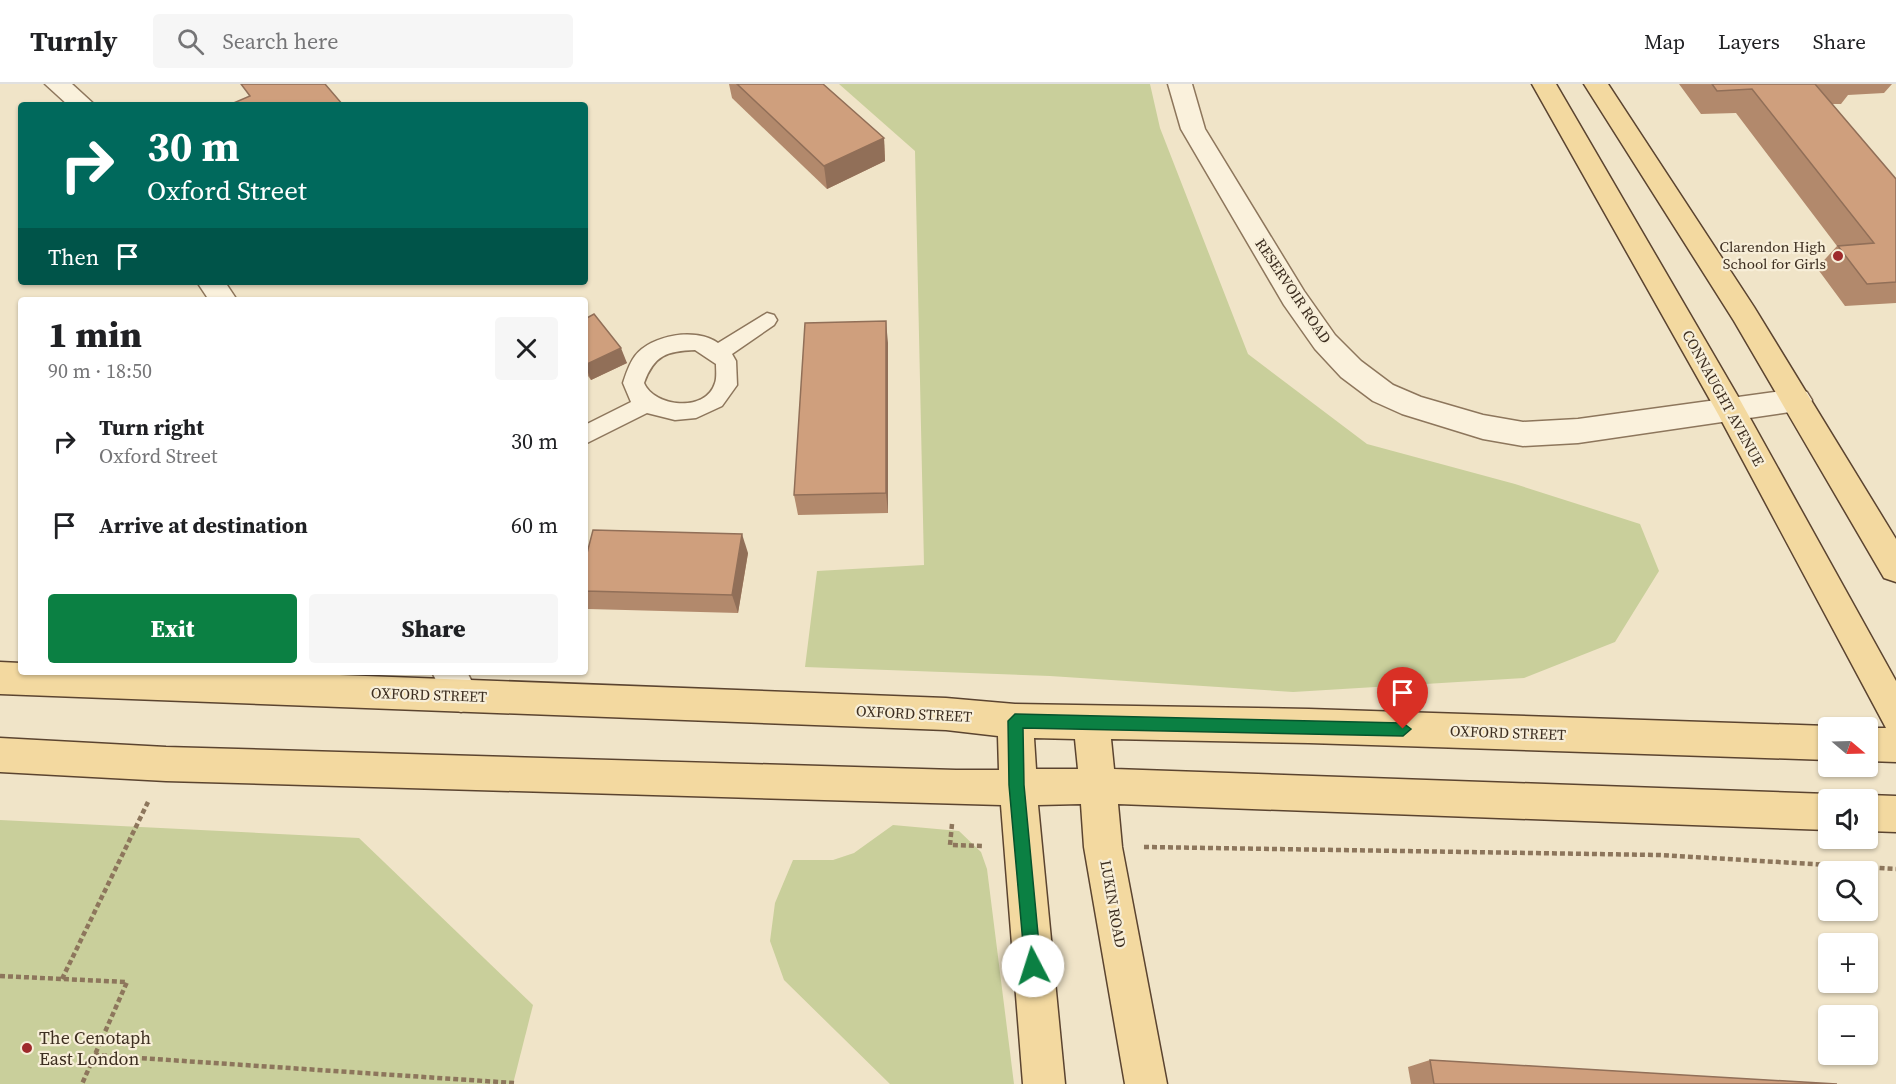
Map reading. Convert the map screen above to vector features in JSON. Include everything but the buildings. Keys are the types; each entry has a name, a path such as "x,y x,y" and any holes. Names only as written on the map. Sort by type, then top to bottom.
{"main road":[{"name":"CONNAUGHT AVENUE","path":"1544,84 1730,408 1896,716"},
{"path":"1596,84 1797,400 1896,568"},
{"name":"OXFORD STREET","path":"0,678 455,684 946,714 1015,721 1309,726 1818,743"},
{"path":"1015,721 1017,785 1044,1084"},
{"name":"LUKIN ROAD","path":"1092,723 1103,847 1146,1084"},
{"path":"1878,744 1896,745"},
{"path":"0,755 166,764 956,788 1017,785 1098,786 1818,812"},
{"path":"1878,813 1896,814"}],"street":[{"path":"57,84 79,102"},
{"name":"RESERVOIR ROAD","path":"1180,84 1193,129 1294,298 1325,342 1351,369 1383,393 1412,406 1483,427 1523,434 1578,431 1797,400"}],"lane":[{"path":"719,353 767,320"},
{"path":"695,342 719,353 726,361 727,382 711,402 699,408 677,413 656,410 645,404 637,395 634,385 635,373 652,353 665,346 695,342"},
{"path":"588,433 645,404"}],"path":[{"path":"62,979 166,764"},
{"path":"956,788 950,845 1022,847"},
{"path":"1103,847 1660,855 1896,869"},
{"path":"0,976 127,982 82,1084"},
{"path":"94,1055 514,1083"}],"green space":[{"path":"839,84 1150,84 1160,128 1248,354 1367,444 1515,484 1640,524 1659,571 1615,642 1524,678 1293,692 1050,676 805,667 817,571 924,565 915,151"},
{"path":"0,820 359,838 533,1005 513,1084 0,1084"},
{"path":"893,825 959,831 981,852 987,869 1014,1084 890,1084 784,980 770,941 775,903 793,860 833,860 854,853"}],"place":[{"name":"Clarendon High School for Girls","path":"1838,256"},
{"name":"The Cenotaph East London","path":"27,1048"}],"route":[{"path":"1033,966 1017,785 1015,721 1403,729"}]}
